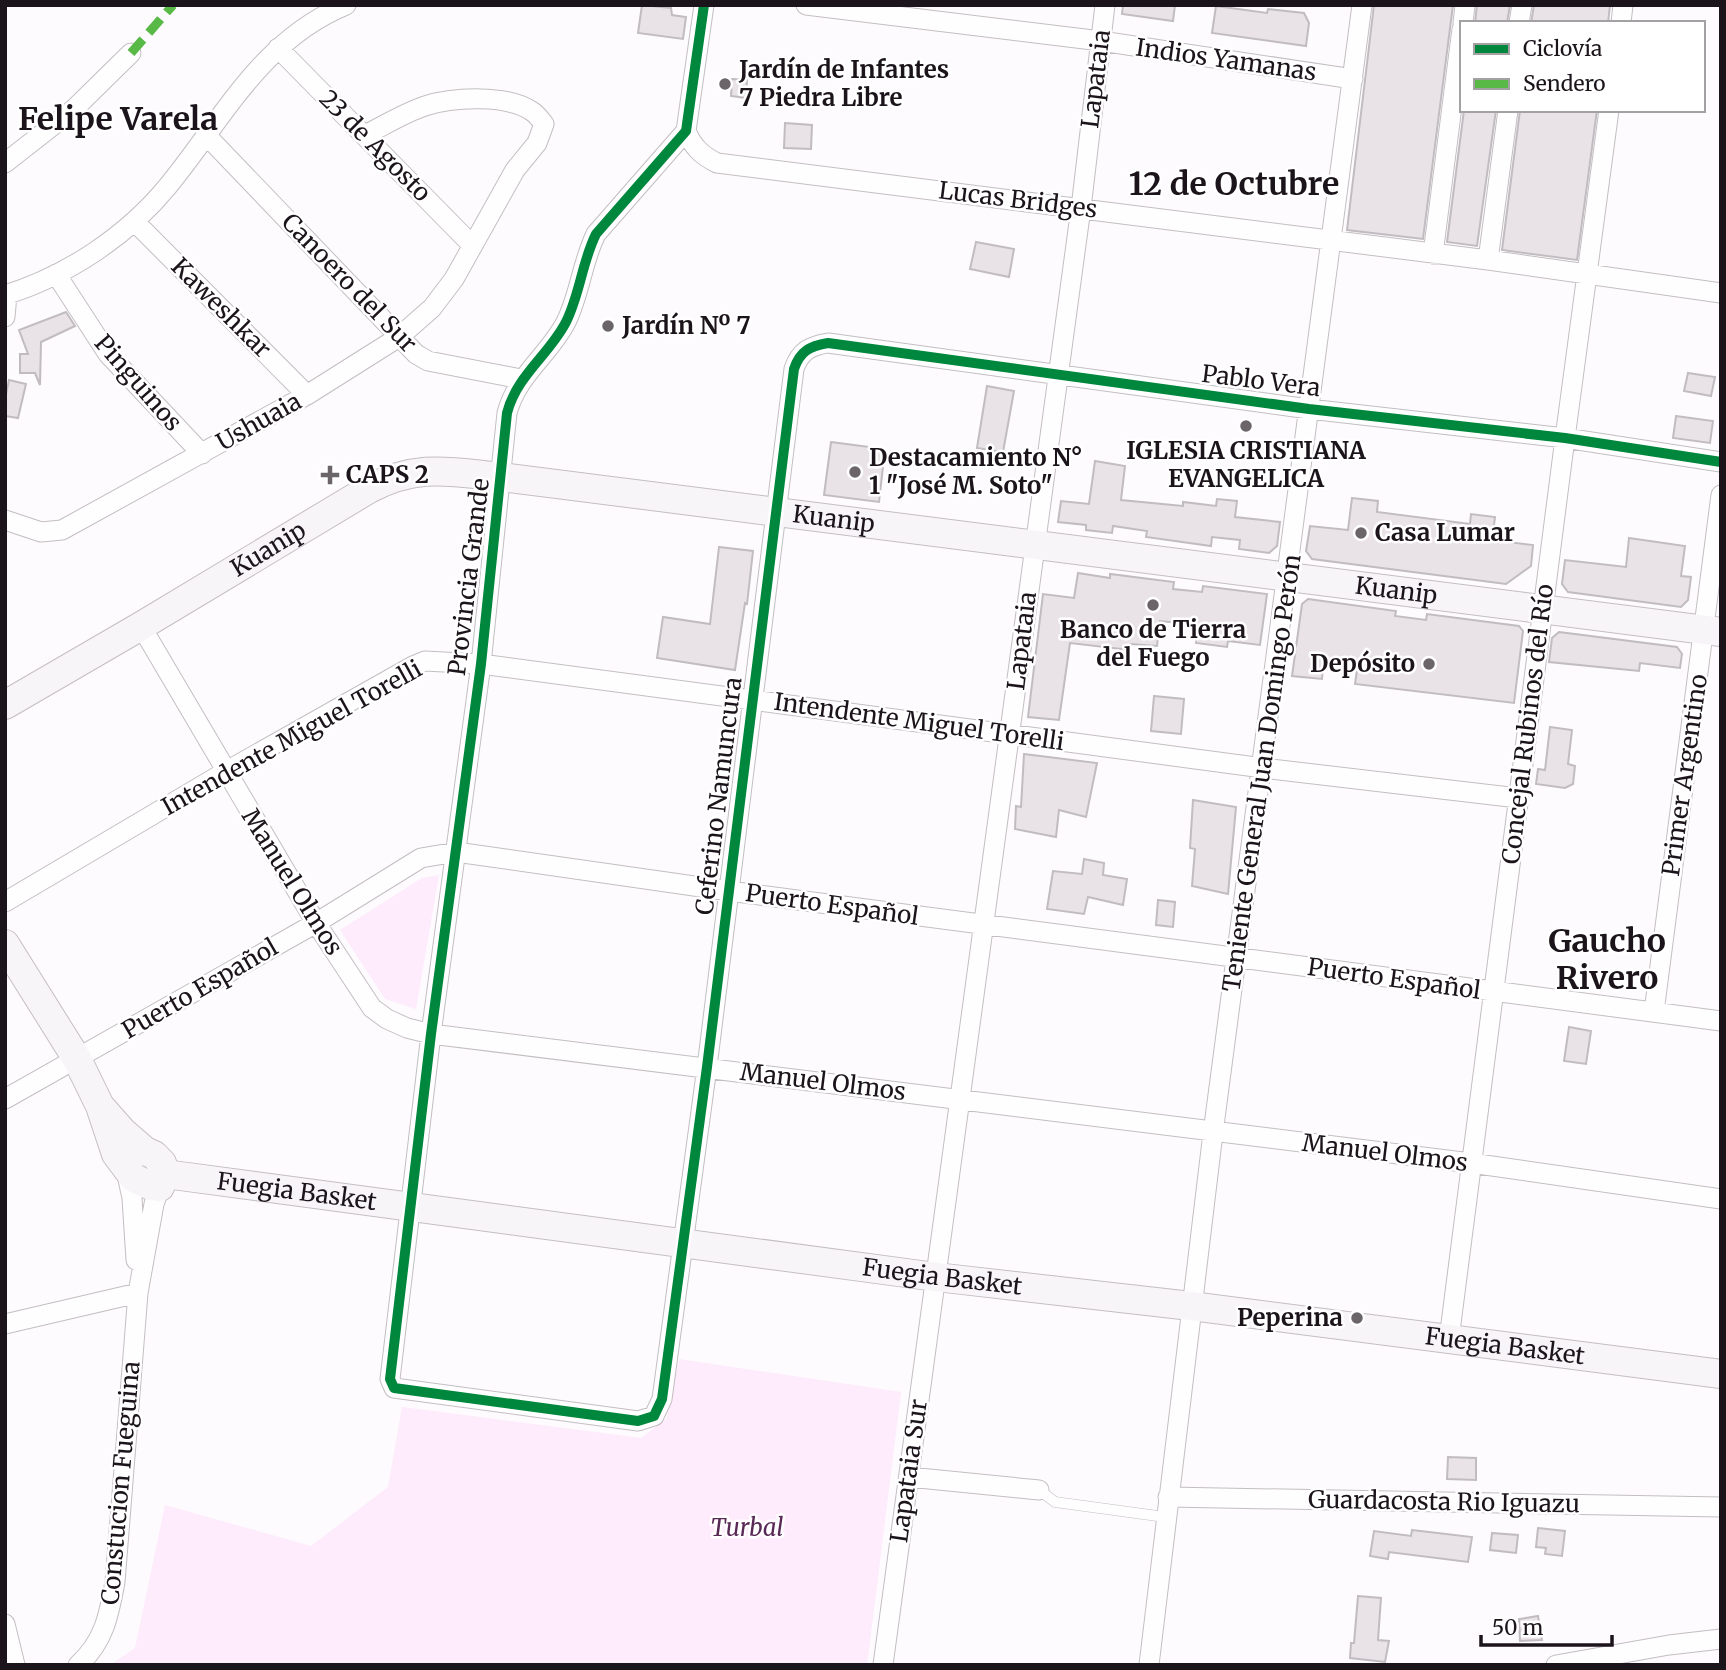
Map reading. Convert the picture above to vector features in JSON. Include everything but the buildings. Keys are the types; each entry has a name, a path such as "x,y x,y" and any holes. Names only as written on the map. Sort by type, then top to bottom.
{"main road":[{"name":"Kuanip","path":"5,705 369,489 394,476 422,470 502,477 1713,631"},
{"path":"5,944 77,1059 100,1106 110,1139 132,1162"},
{"name":"Fuegia Basket","path":"132,1162 142,1182 163,1180 409,1207 936,1277 1191,1306 1721,1374"}],"street":[{"path":"686,131 704,5"},
{"name":"Indios Yamanas","path":"806,5 1101,41 1353,79"},
{"name":"Lapataia","path":"936,1277 1081,208 1105,5"},
{"name":"Teniente General Juan Domingo Perón","path":"1149,1665 1213,1133 1362,5"},
{"path":"5,317 6,295 36,285 56,274 111,241 135,222 167,187 243,85 278,48 334,7"},
{"path":"1433,254 1460,45"},
{"name":"23 de Agosto","path":"278,48 472,245"},
{"path":"5,163 74,109 131,53"},
{"name":"Ushuaia","path":"5,520 41,532 62,530 307,395 399,337 432,308 454,279 514,170 537,143 544,124 533,112 512,103 492,99 457,100 416,110 365,135"},
{"path":"1489,260 1508,112"},
{"name":"Concejal Rubinos del Río","path":"1449,1339 1564,438 1609,112"},
{"name":"Lucas Bridges","path":"686,131 693,146 706,158 717,163 1489,260 1721,293"},
{"name":"Provincia Grande","path":"662,1399 654,1416 638,1421 394,1388 390,1379 431,1034 481,664 507,412 511,397 521,379 552,344 566,321 581,281 589,247 597,234 686,131"},
{"name":"Canoero del Sur","path":"206,135 416,354 428,361 521,379"},
{"name":"Kaweshkar","path":"135,222 307,395"},
{"name":"Pinguinos","path":"56,274 108,354 202,454"},
{"name":"Pablo Vera","path":"799,355 813,346 828,343 1310,409 1564,438 1721,462"},
{"name":"Ceferino Namuncura","path":"662,1399 708,1068 794,369 799,355"},
{"name":"Primer Argentino","path":"1654,1013 1713,631 1721,495"},
{"name":"Manuel Olmos","path":"141,626 316,923 372,1008 387,1019 407,1028 431,1034 1471,1163 1721,1199"},
{"name":"Intendente Miguel Torelli","path":"5,902 225,772 413,666 425,662 481,664 1263,768 1518,798"},
{"name":"Puerto Español","path":"5,1099 316,923 421,858 456,852 729,891 1721,1021"},
{"path":"132,1162 138,1293"},
{"path":"138,1293 154,1204 163,1180"},
{"name":"Lapataia Sur","path":"883,1665 936,1277"},
{"path":"5,1324 138,1293"},
{"name":"Constucion Fueguina","path":"78,1665 90,1654 103,1634 115,1582 138,1293"},
{"path":"909,1477 1039,1490"},
{"name":"Guardacosta Rio Iguazu","path":"1167,1507 1721,1507"},
{"path":"5,1624 15,1665"},
{"path":"1556,1665 1668,1645 1721,1639"}],"lane":[{"path":"1039,1490 1055,1502 1167,1507"}],"green space":[{"path":"439,875 416,1009 385,999 340,930 422,878"},
{"name":"Turbal","path":"679,1359 901,1392 867,1665 110,1665 135,1648 165,1505 311,1546 388,1487 402,1407 641,1438 667,1418"}],"marked path":[{"path":"131,53 173,5"}],"cycle path":[{"path":"704,5 686,131 596,234 566,322 518,387 507,413 481,664 431,1034 390,1379 394,1388 638,1421 654,1416 662,1399 707,1067 794,369 806,350 828,343 1309,409 1565,438 1721,462"}],"place":[{"name":"Jardín de Infantes 7 Piedra Libre","path":"725,84"},
{"name":"Jardín Nº 7","path":"608,326"},
{"name":"IGLESIA CRISTIANA EVANGELICA","path":"1246,426"},
{"name":"Destacamiento N° 1 \"José M. Soto\"","path":"855,472"},
{"name":"CAPS 2","path":"330,475"},
{"name":"Casa Lumar","path":"1361,533"},
{"name":"Banco de Tierra del Fuego","path":"1153,605"},
{"name":"Depósito","path":"1429,664"},
{"name":"Peperina","path":"1357,1318"}],"district":[{"name":"Felipe Varela","path":"118,119"},
{"name":"12 de Octubre","path":"1234,184"},
{"name":"Gaucho Rivero","path":"1607,960"}]}
